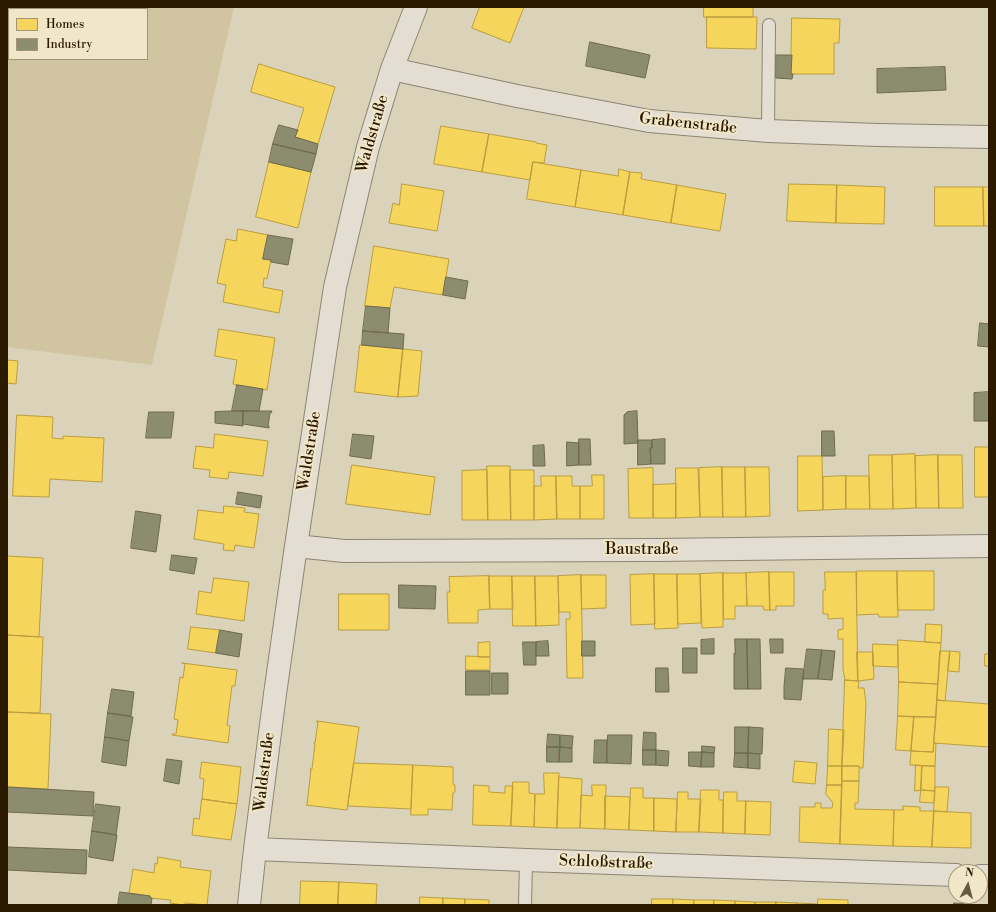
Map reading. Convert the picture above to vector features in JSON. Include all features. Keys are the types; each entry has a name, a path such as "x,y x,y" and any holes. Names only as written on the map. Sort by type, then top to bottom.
{"street":[{"name":"Waldstraße","path":"249,905 275,694 335,287 368,147 392,69 416,7"},
{"name":"Grabenstraße","path":"392,69 517,96 650,121 768,131 989,137"},
{"name":"Baustraße","path":"296,546 359,551 656,550 989,546"},
{"name":"Schloßstraße","path":"255,849 948,875"}],"lane":[{"path":"768,131 769,25"},
{"path":"525,905 526,860"}],"shaded area":[{"path":"7,7 234,7 152,365 7,347"}],"building: Homes":[{"path":"480,7 524,7 510,43 472,28"},
{"path":"704,7 753,7 753,17 704,17"},
{"path":"707,17 757,17 756,49 707,48"},
{"path":"792,18 840,19 839,43 834,43 834,74 791,74"},
{"path":"259,64 335,87 318,144 295,137 304,108 251,92"},
{"path":"441,126 489,134 482,172 434,164"},
{"path":"489,134 547,145 544,163 533,162 530,180 482,172"},
{"path":"269,162 311,172 298,228 256,217"},
{"path":"533,162 581,170 575,207 527,199"},
{"path":"619,169 630,172 623,215 575,207 581,170 618,176"},
{"path":"630,172 642,173 641,179 677,185 671,223 623,215"},
{"path":"402,184 444,191 437,231 389,223 393,203 399,205"},
{"path":"789,184 837,185 836,223 787,221"},
{"path":"677,185 726,194 720,231 671,223"},
{"path":"837,185 885,187 884,224 836,223"},
{"path":"935,187 983,187 984,226 935,226"},
{"path":"983,187 989,187 989,226 984,226"},
{"path":"238,229 268,235 263,259 271,260 267,279 264,278 263,287 283,291 279,313 223,302 226,285 217,283 226,239 236,241"},
{"path":"374,246 449,259 443,295 394,287 390,308 365,306"},
{"path":"219,329 275,338 267,390 233,384 237,360 215,356"},
{"path":"360,345 403,349 398,397 355,392"},
{"path":"403,349 422,351 418,396 398,397"},
{"path":"7,360 18,361 16,384 7,383"},
{"path":"17,415 53,417 52,438 63,439 63,436 104,438 102,482 50,479 49,497 13,496"},
{"path":"215,434 268,441 263,476 229,472 228,479 209,477 210,470 193,468 196,446 213,448"},
{"path":"975,447 989,447 989,497 975,497"},
{"path":"915,454 916,508 893,509 892,455"},
{"path":"869,455 892,455 893,509 870,509"},
{"path":"938,455 939,508 916,508 915,456"},
{"path":"938,455 962,455 963,508 939,508"},
{"path":"798,456 822,456 823,510 798,511"},
{"path":"352,465 435,477 430,515 346,504"},
{"path":"487,466 510,466 511,520 488,520"},
{"path":"722,467 745,467 746,517 723,517"},
{"path":"722,467 723,517 700,517 699,468"},
{"path":"745,467 769,467 770,516 746,517"},
{"path":"653,468 653,518 629,518 628,469"},
{"path":"676,468 698,468 700,517 676,518"},
{"path":"487,470 488,520 462,520 462,471"},
{"path":"510,470 534,470 534,520 511,520"},
{"path":"592,475 604,475 604,519 580,519 580,486 592,486"},
{"path":"541,476 556,476 557,519 534,520 534,486 541,486"},
{"path":"556,476 572,476 572,486 580,486 580,519 557,519"},
{"path":"846,476 869,476 870,509 846,509"},
{"path":"846,476 846,509 823,510 823,477"},
{"path":"676,484 676,518 653,518 653,485"},
{"path":"224,506 245,508 244,512 259,514 254,548 235,545 234,551 223,550 224,544 194,539 198,510 223,513"},
{"path":"7,556 43,558 39,637 7,635"},
{"path":"857,571 897,571 898,617 879,617 878,614 857,615"},
{"path":"897,571 934,571 934,610 898,610"},
{"path":"769,572 794,572 794,606 776,606 776,610 770,610"},
{"path":"769,572 770,610 764,610 763,606 747,606 746,573"},
{"path":"825,572 856,572 858,681 845,680 843,669 843,639 838,639 838,630 843,629 843,618 828,619 828,614 823,614"},
{"path":"723,573 746,573 747,606 735,606 735,619 724,619"},
{"path":"723,573 723,627 702,628 700,574"},
{"path":"654,574 655,624 631,625 630,575"},
{"path":"654,574 677,574 678,628 655,629"},
{"path":"677,574 700,574 701,623 678,624"},
{"path":"581,575 606,575 606,608 582,609"},
{"path":"581,575 583,678 567,678 566,619 570,619 570,612 559,612 558,576"},
{"path":"489,576 512,576 513,609 490,609"},
{"path":"489,576 490,609 478,610 478,623 448,623 447,592 450,592 449,577"},
{"path":"512,576 535,576 536,626 513,626"},
{"path":"535,576 558,576 559,625 536,626"},
{"path":"214,578 249,582 244,621 196,614 199,591 211,593"},
{"path":"339,594 389,594 389,630 339,630"},
{"path":"926,624 942,625 941,643 925,642"},
{"path":"191,627 220,630 216,653 188,649"},
{"path":"7,635 43,637 40,713 7,712"},
{"path":"898,640 941,643 938,684 899,682"},
{"path":"490,642 490,657 478,657 478,643"},
{"path":"873,644 898,645 898,667 873,666"},
{"path":"940,651 950,651 945,701 937,700"},
{"path":"950,651 960,652 959,672 948,671"},
{"path":"857,652 873,652 874,679 858,681"},
{"path":"985,654 989,654 989,666 985,666"},
{"path":"466,656 490,657 490,670 466,670"},
{"path":"182,663 237,670 235,686 232,686 227,725 230,726 228,743 172,735 176,734 178,720 174,719 180,677 183,678 185,664"},
{"path":"845,680 859,681 858,688 864,688 866,703 863,768 860,768 859,766 842,766"},
{"path":"899,682 938,684 936,717 898,716"},
{"path":"937,700 989,704 989,747 934,743"},
{"path":"7,712 51,714 48,789 7,787"},
{"path":"898,716 914,717 911,751 896,750"},
{"path":"914,717 936,717 933,752 911,751"},
{"path":"317,721 359,727 347,810 306,805 310,769 312,769"},
{"path":"829,729 844,730 842,766 828,766"},
{"path":"934,743 936,743 935,766 910,765 911,751 933,752"},
{"path":"795,761 817,763 815,784 793,782"},
{"path":"202,762 241,767 237,804 202,799 204,779 200,778"},
{"path":"354,763 413,765 411,809 348,806"},
{"path":"413,765 453,767 453,784 455,785 455,792 453,793 452,810 428,809 428,815 411,815"},
{"path":"916,765 922,766 921,790 915,791"},
{"path":"828,766 842,766 842,785 827,785"},
{"path":"842,766 859,766 859,781 842,781"},
{"path":"922,766 935,766 935,791 921,790"},
{"path":"544,773 559,773 557,828 534,827 535,794 544,794"},
{"path":"559,777 582,779 580,828 557,828"},
{"path":"842,781 859,781 858,803 855,803 855,809 894,810 893,846 840,844"},
{"path":"513,782 529,782 529,793 535,794 534,827 511,826"},
{"path":"474,785 489,786 489,792 505,793 505,786 513,786 511,826 473,825"},
{"path":"592,785 606,785 605,829 580,828 581,795 592,796"},
{"path":"827,785 842,785 840,844 799,842 800,807 815,807 815,803 821,803 821,808 832,808 833,803 826,794"},
{"path":"935,787 949,787 947,812 934,811"},
{"path":"631,788 643,788 643,798 654,798 654,831 629,830"},
{"path":"701,790 719,790 719,800 723,800 723,833 699,832"},
{"path":"921,790 935,791 934,803 920,802"},
{"path":"678,792 688,792 688,799 701,799 699,832 676,832"},
{"path":"724,792 737,792 737,801 746,801 745,834 723,833"},
{"path":"605,796 630,797 629,830 605,829"},
{"path":"654,798 677,799 676,832 654,831"},
{"path":"202,799 237,804 231,840 192,835 194,818 199,819"},
{"path":"746,801 771,802 770,835 745,834"},
{"path":"903,806 920,807 920,811 934,811 932,847 893,846 894,810 903,810"},
{"path":"934,811 971,813 971,848 932,847"},
{"path":"158,857 181,861 180,867 211,871 207,905 185,903 185,905 183,905 170,903 171,900 150,898 150,896 129,893 133,869 154,873 155,863 157,864"},
{"path":"301,881 339,882 338,905 300,905"},
{"path":"339,882 377,884 376,905 338,905"},
{"path":"420,897 443,898 443,905 420,905"},
{"path":"443,898 465,899 465,905 443,905"},
{"path":"465,899 489,900 489,905 465,905"},
{"path":"652,899 673,899 673,905 652,905"},
{"path":"673,899 694,900 694,905 673,905"},
{"path":"818,899 848,900 848,905 818,905"},
{"path":"694,900 714,900 714,905 694,905"},
{"path":"714,900 735,901 735,905 714,905"},
{"path":"735,901 755,902 755,905 735,905"},
{"path":"755,902 776,902 776,905 755,905"},
{"path":"776,902 797,903 797,905 776,905"},
{"path":"797,903 818,904 818,905 797,905"}],"building: Industry":[{"path":"590,42 650,55 645,78 586,66"},
{"path":"776,55 792,55 792,79 776,78"},
{"path":"945,67 946,90 877,93 877,69"},
{"path":"279,125 298,130 295,137 318,144 316,154 273,144"},
{"path":"273,144 316,154 311,172 269,162"},
{"path":"268,235 293,239 288,265 263,259"},
{"path":"446,277 468,281 465,299 443,295"},
{"path":"366,306 390,308 388,333 363,331"},
{"path":"980,323 989,324 989,347 978,346"},
{"path":"363,331 404,334 403,349 362,345"},
{"path":"237,385 263,389 259,411 232,411"},
{"path":"989,392 989,421 974,421 974,393"},
{"path":"243,411 243,426 215,423 215,412"},
{"path":"243,411 272,411 270,413 269,428 243,424"},
{"path":"637,411 638,443 624,444 624,415 627,412"},
{"path":"149,412 174,412 171,438 146,438"},
{"path":"822,431 834,431 835,456 822,456"},
{"path":"353,434 374,436 371,459 350,456"},
{"path":"579,439 590,439 591,465 579,465"},
{"path":"665,439 665,464 651,464 650,448 652,448 652,440"},
{"path":"638,440 652,440 652,448 650,448 651,464 638,465"},
{"path":"567,442 579,443 579,465 567,466"},
{"path":"544,445 545,466 533,466 533,446"},
{"path":"238,492 262,496 260,508 236,504"},
{"path":"136,511 161,515 156,552 131,548"},
{"path":"172,555 197,558 194,574 170,570"},
{"path":"399,585 436,586 435,609 399,608"},
{"path":"220,630 242,634 239,657 216,653"},
{"path":"714,639 714,654 701,654 701,640"},
{"path":"735,639 747,639 748,689 734,689"},
{"path":"747,639 760,639 761,689 748,689"},
{"path":"770,639 783,639 783,653 771,653"},
{"path":"548,641 549,656 536,656 536,642"},
{"path":"582,641 595,641 595,656 582,656"},
{"path":"523,642 536,642 536,665 524,665"},
{"path":"683,648 697,648 697,673 683,673"},
{"path":"807,649 822,650 818,679 803,679"},
{"path":"822,650 835,651 832,680 818,679"},
{"path":"656,668 668,668 669,692 656,692"},
{"path":"786,668 804,669 801,700 784,699"},
{"path":"466,671 490,671 490,695 466,695"},
{"path":"492,673 508,673 508,694 492,694"},
{"path":"112,689 134,692 131,716 108,713"},
{"path":"108,713 133,717 129,741 105,737"},
{"path":"735,727 749,727 748,753 735,753"},
{"path":"749,727 763,728 762,754 748,753"},
{"path":"644,732 656,733 656,750 643,750"},
{"path":"548,734 560,735 560,747 547,747"},
{"path":"560,735 573,736 572,748 560,747"},
{"path":"608,735 632,735 631,764 607,763"},
{"path":"105,737 129,741 126,766 102,762"},
{"path":"595,740 607,740 607,763 594,763"},
{"path":"702,746 715,747 714,753 702,752"},
{"path":"547,747 560,747 559,762 547,762"},
{"path":"560,747 572,748 572,762 559,762"},
{"path":"643,750 656,750 656,765 643,765"},
{"path":"656,750 669,751 668,766 656,765"},
{"path":"689,752 702,752 701,767 689,766"},
{"path":"702,752 714,753 714,767 701,767"},
{"path":"735,753 748,753 748,768 734,767"},
{"path":"748,753 760,754 760,769 748,768"},
{"path":"167,759 182,761 179,784 164,781"},
{"path":"7,787 94,792 93,816 7,812"},
{"path":"96,804 120,807 116,835 92,831"},
{"path":"92,831 117,835 113,861 89,857"},
{"path":"7,847 87,850 86,874 7,870"},
{"path":"120,892 150,896 150,898 152,898 151,905 118,905"},
{"path":"966,904 979,905 954,905"}]}
